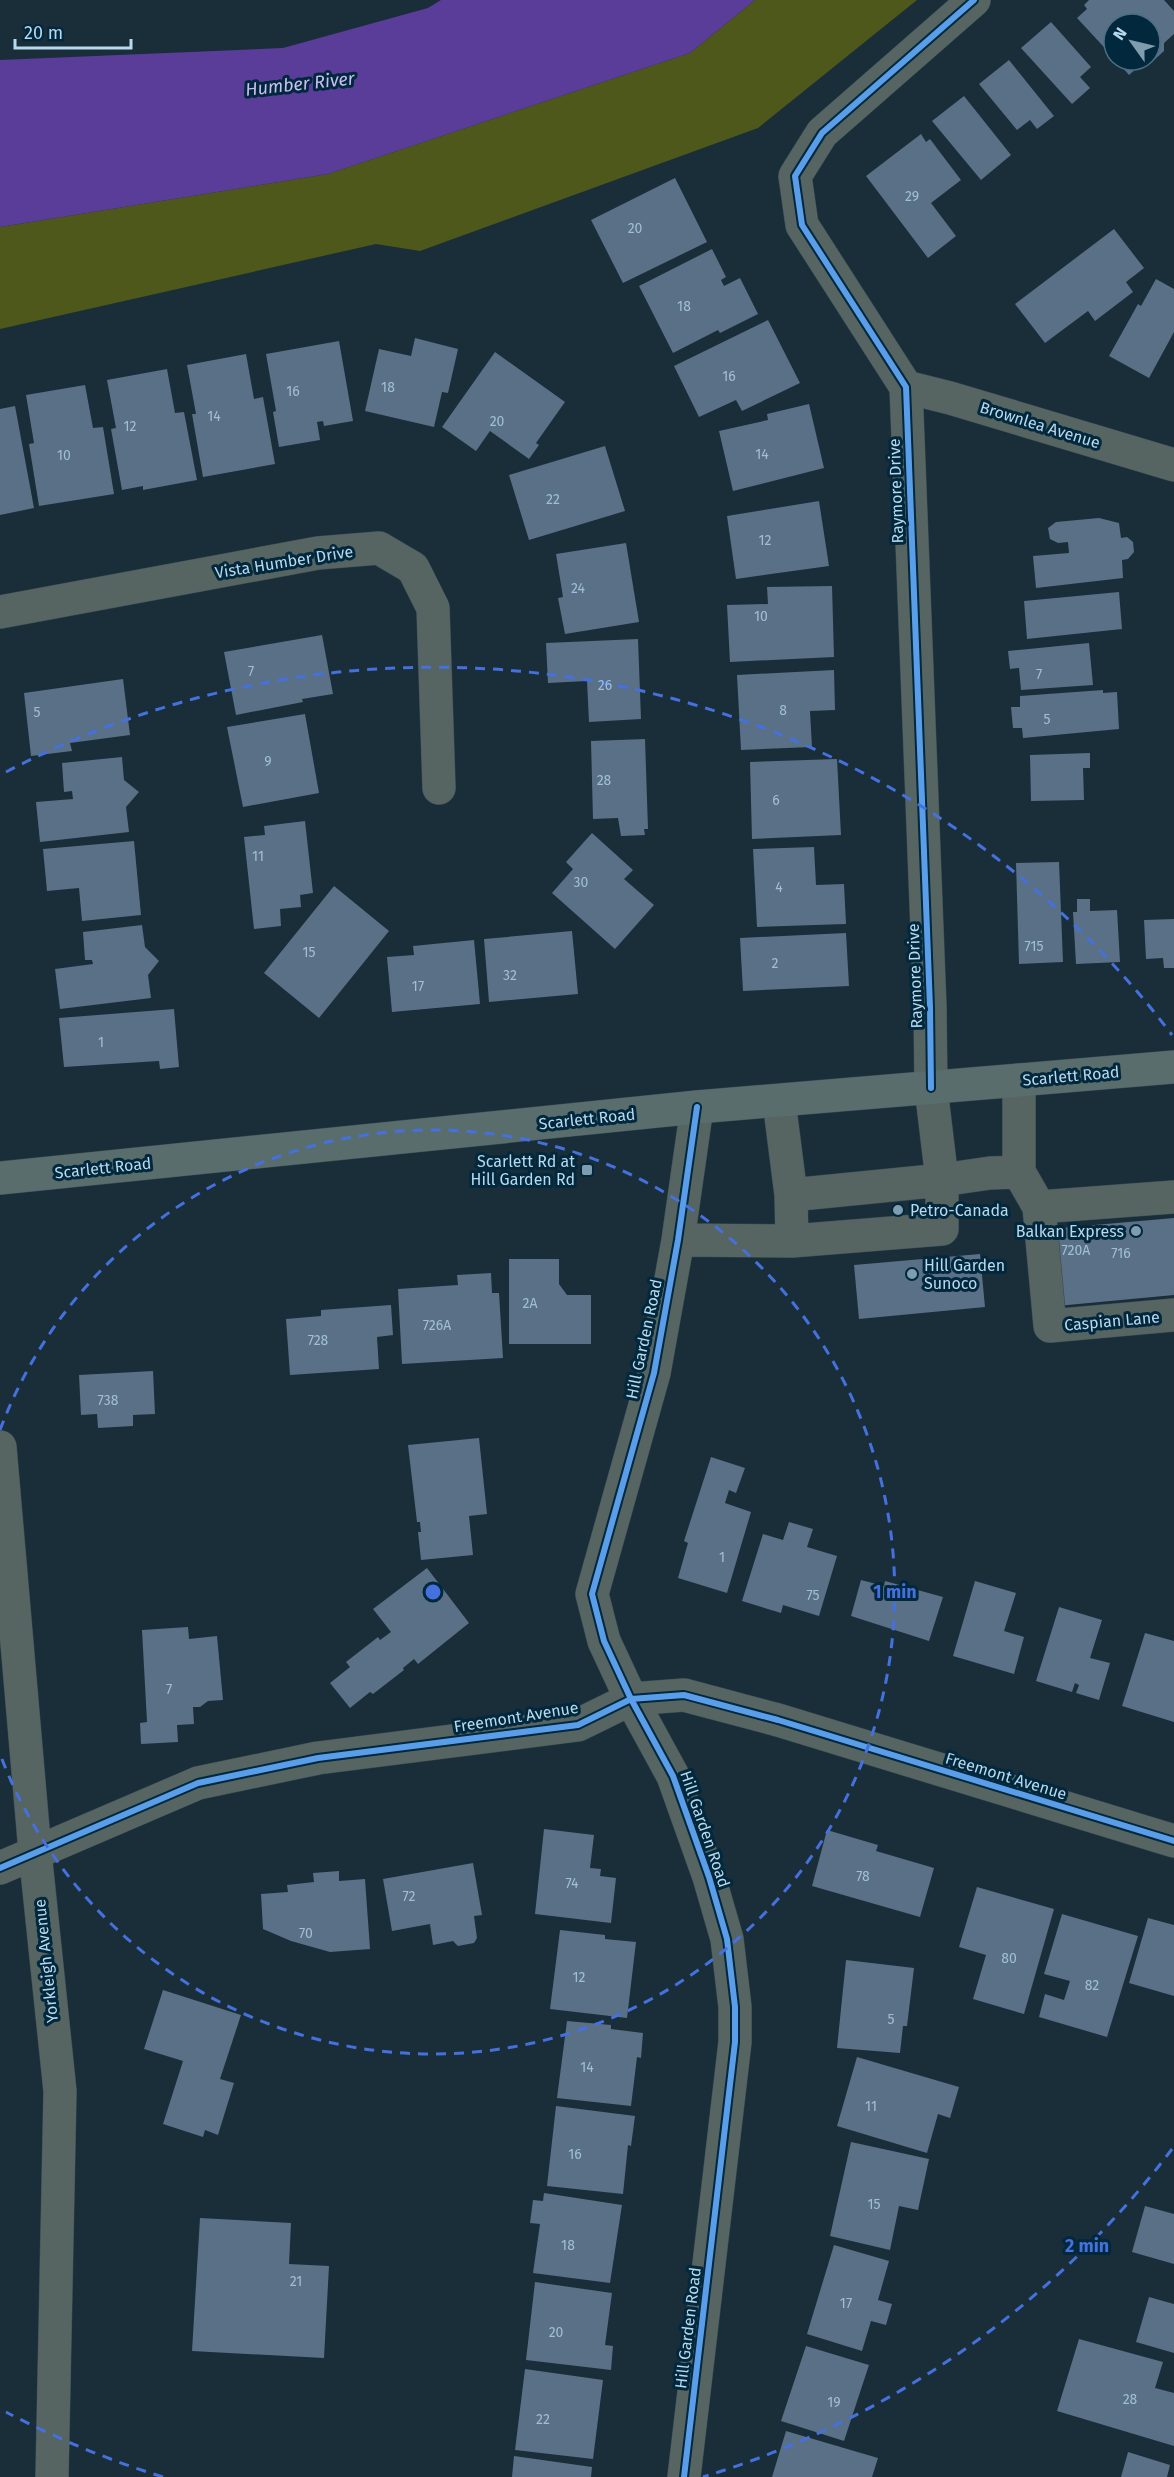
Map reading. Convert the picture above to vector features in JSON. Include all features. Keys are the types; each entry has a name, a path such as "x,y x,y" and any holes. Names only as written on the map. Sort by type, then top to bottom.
{"main road":[{"name":"Scarlett Road","path":"0,1178 697,1107 1174,1067"}],"street":[{"path":"906,387 802,225 795,176 822,132 974,0"},
{"name":"Brownlea Avenue","path":"906,387 1174,465"},
{"name":"Raymore Drive","path":"792,1241 942,1228 942,1180 931,1088 930,1007 906,387"},
{"name":"Vista Humber Drive","path":"0,612 318,553 379,548 413,568 433,608 439,788"},
{"path":"1019,1080 1019,1172 1039,1208 1174,1197"},
{"path":"678,1240 792,1241 791,1195 779,1101"},
{"name":"Hill Garden Road","path":"684,2477 734,2053 735,2007 727,1939 709,1877 673,1776 631,1699 604,1641 592,1594 654,1373 678,1240 697,1107"},
{"path":"791,1195 990,1173 1019,1172"},
{"name":"Caspian Lane","path":"1039,1208 1050,1326 1174,1315"},
{"name":"Yorkleigh Avenue","path":"0,1447 35,1852 60,2091 52,2477"},
{"name":"Freemont Avenue","path":"0,1868 198,1783 318,1758 578,1725 631,1699 684,1695 778,1720 1174,1841"}],"green space":[{"path":"755,0 917,0 758,128 420,251 376,244 0,329 0,227 328,174 690,53"}],"water":[{"name":"Humber River","path":"441,0 755,0 690,53 328,174 0,227 0,60 283,48 428,8"}],"building":[{"path":"1089,0 1164,0 1174,11 1174,34 1164,43 1162,53 1162,12 1102,12 1102,45 1077,18 1087,9 1084,5"},
{"path":"1051,22 1091,67 1080,77 1090,88 1072,104 1021,48"},
{"path":"1009,60 1054,116 1037,129 1030,120 1017,130 979,84"},
{"path":"964,96 1011,155 981,180 932,121"},
{"path":"921,134 926,142 930,139 961,180 931,203 956,236 928,258 866,176"},
{"path":"675,178 707,242 623,283 591,220"},
{"path":"1114,229 1144,268 1126,282 1133,292 1095,321 1088,311 1045,343 1015,304"},
{"path":"712,249 726,277 721,280 724,286 740,278 758,314 720,333 718,330 673,353 639,286"},
{"path":"1156,279 1174,289 1174,332 1149,378 1109,356 1138,304 1141,306"},
{"path":"768,320 800,383 742,411 736,400 699,417 674,366"},
{"path":"415,338 458,349 448,393 442,392 434,427 365,411 379,349 411,356"},
{"path":"339,341 353,421 324,426 323,421 317,422 320,440 279,447 273,412 276,411 266,354"},
{"path":"495,352 565,402 536,443 539,445 529,459 490,431 476,451 442,427"},
{"path":"246,354 254,399 263,397 275,464 203,477 192,414 196,414 187,365"},
{"path":"167,369 175,413 184,412 197,480 143,490 143,486 122,490 111,429 116,428 107,380"},
{"path":"85,385 93,428 103,427 114,494 39,506 29,444 34,443 26,395"},
{"path":"809,404 824,468 733,491 719,431 768,420 767,414"},
{"path":"15,406 34,508 0,515 0,409"},
{"path":"605,446 625,511 529,540 509,475"},
{"path":"819,501 829,566 736,579 727,516"},
{"path":"1099,518 1119,523 1121,538 1127,537 1133,542 1134,552 1128,559 1122,560 1123,578 1036,588 1033,556 1069,553 1068,542 1058,543 1050,539 1048,528 1056,522"},
{"path":"626,543 639,622 565,634 558,598 563,597 556,554"},
{"path":"832,586 834,657 730,662 727,605 768,604 767,587"},
{"path":"1119,592 1122,629 1027,639 1024,601"},
{"path":"322,635 333,694 236,715 224,652"},
{"path":"638,639 641,719 589,722 587,681 548,683 546,643"},
{"path":"1089,643 1093,685 1021,690 1019,668 1010,669 1008,651"},
{"path":"834,670 835,710 810,711 812,747 741,750 737,675"},
{"path":"123,679 130,735 70,743 72,751 31,756 24,693"},
{"path":"1103,690 1103,693 1117,692 1119,729 1023,738 1022,728 1013,728 1011,707 1020,707 1020,696"},
{"path":"305,714 319,793 243,807 227,727"},
{"path":"645,739 648,829 644,829 645,835 621,836 618,818 593,819 591,741"},
{"path":"1090,753 1090,768 1083,768 1084,800 1031,801 1030,755"},
{"path":"122,757 124,780 139,792 126,807 129,832 40,842 36,802 73,799 72,791 64,792 62,763"},
{"path":"837,759 841,835 752,839 750,762"},
{"path":"305,821 313,893 300,895 301,907 280,909 281,926 254,929 244,837 265,835 264,826"},
{"path":"592,833 633,870 624,879 654,905 615,949 552,893 573,869 566,862"},
{"path":"134,841 141,915 82,921 79,888 47,891 43,849"},
{"path":"814,847 816,885 844,884 846,924 757,927 753,849"},
{"path":"1059,862 1063,962 1019,964 1016,863"},
{"path":"334,886 389,931 319,1018 264,973"},
{"path":"1077,899 1090,899 1090,911 1117,910 1120,962 1076,964 1073,912 1077,912"},
{"path":"1174,919 1174,968 1164,968 1163,958 1146,959 1144,920"},
{"path":"142,925 145,947 159,961 148,975 151,998 60,1009 55,969 93,964 92,960 85,960 83,932"},
{"path":"572,931 578,994 489,1002 484,939"},
{"path":"846,933 849,986 743,991 740,938"},
{"path":"474,940 480,1004 392,1012 387,957 414,955 413,946"},
{"path":"174,1009 179,1067 160,1069 159,1061 64,1067 59,1018"},
{"path":"1174,1218 1174,1295 1057,1306 1049,1229"},
{"path":"980,1254 985,1307 859,1319 854,1265"},
{"path":"509,1259 559,1259 559,1284 567,1295 591,1295 591,1344 509,1344"},
{"path":"491,1273 492,1293 499,1293 503,1358 402,1364 398,1289 458,1285 457,1275"},
{"path":"391,1305 393,1335 377,1337 379,1369 290,1375 286,1319 321,1316 321,1310"},
{"path":"153,1371 155,1414 133,1415 133,1426 98,1428 97,1414 81,1415 79,1375"},
{"path":"479,1438 487,1514 469,1516 473,1555 421,1560 418,1532 421,1532 420,1522 417,1522 408,1445"},
{"path":"711,1457 745,1468 736,1493 729,1490 725,1503 751,1512 727,1593 678,1578 688,1543 684,1541"},
{"path":"789,1522 813,1529 807,1547 837,1556 819,1616 783,1605 781,1613 742,1601 763,1534 783,1540"},
{"path":"427,1568 469,1623 418,1664 414,1659 403,1668 404,1670 373,1694 370,1692 350,1708 330,1683 350,1667 346,1662 378,1637 380,1640 391,1632 373,1609"},
{"path":"861,1580 884,1586 885,1581 943,1597 929,1641 851,1616"},
{"path":"975,1581 1016,1593 1004,1631 1024,1637 1014,1674 953,1656"},
{"path":"1059,1607 1102,1620 1090,1658 1110,1663 1099,1700 1076,1693 1079,1685 1075,1683 1072,1692 1036,1681"},
{"path":"188,1627 189,1639 217,1636 223,1700 208,1701 200,1707 193,1707 194,1724 177,1725 178,1742 141,1744 140,1723 147,1722 142,1630"},
{"path":"1145,1633 1174,1641 1174,1722 1122,1706"},
{"path":"544,1829 594,1835 590,1868 601,1869 600,1876 616,1878 611,1923 535,1914"},
{"path":"827,1830 878,1845 876,1851 934,1868 920,1917 812,1886"},
{"path":"473,1863 482,1915 474,1916 477,1938 474,1943 458,1946 453,1941 433,1945 430,1924 392,1931 383,1879"},
{"path":"339,1871 339,1881 365,1879 370,1949 330,1952 291,1941 263,1929 261,1894 288,1892 287,1885 314,1882 313,1873"},
{"path":"977,1887 1054,1909 1024,2014 973,1999 986,1955 959,1947"},
{"path":"1062,1914 1138,1936 1107,2037 1039,2017 1045,1994 1064,2000 1070,1981 1044,1974"},
{"path":"1148,1918 1174,1925 1174,1996 1129,1983"},
{"path":"560,1930 605,1935 605,1939 636,1942 627,2018 550,2009"},
{"path":"846,1960 914,1968 907,2026 903,2026 900,2053 837,2048"},
{"path":"163,1990 241,2015 220,2079 234,2083 218,2135 205,2130 203,2137 163,2124 183,2061 144,2049"},
{"path":"567,2021 611,2025 611,2029 643,2033 641,2058 637,2057 631,2106 557,2098"},
{"path":"857,2057 959,2087 950,2118 938,2114 927,2153 837,2126"},
{"path":"556,2106 635,2116 631,2146 628,2145 623,2194 547,2186"},
{"path":"851,2142 929,2159 918,2210 899,2206 890,2250 830,2236"},
{"path":"544,2193 622,2205 610,2283 533,2273 540,2224 530,2223 533,2200 543,2201"},
{"path":"1145,2206 1174,2214 1174,2264 1132,2252"},
{"path":"200,2218 291,2223 289,2264 329,2266 324,2358 192,2351"},
{"path":"834,2245 889,2261 878,2300 892,2304 886,2325 871,2321 862,2351 807,2334"},
{"path":"535,2282 612,2293 605,2345 613,2346 611,2370 526,2360"},
{"path":"1149,2297 1174,2304 1174,2353 1136,2342"},
{"path":"1079,2339 1163,2362 1155,2388 1174,2393 1174,2446 1057,2411"},
{"path":"806,2346 869,2365 844,2441 781,2421"},
{"path":"525,2369 603,2380 593,2459 515,2450"},
{"path":"786,2431 878,2458 872,2477 772,2477"},
{"path":"1128,2452 1170,2465 1167,2477 1121,2477"},
{"path":"514,2456 592,2467 591,2477 512,2477"}],"cycle path":[{"path":"931,1088 930,1007 906,387 802,225 795,176 822,133 974,0"},
{"path":"684,2477 735,2042 735,2007 727,1939 709,1877 673,1776 631,1699 604,1641 592,1594 654,1373 678,1240 697,1107"},
{"path":"0,1868 198,1783 318,1758 578,1725 631,1699 684,1695 778,1720 1174,1841"}],"place":[{"name":"Scarlett Rd at Hill Garden Rd","path":"587,1170"},
{"name":"Petro-Canada","path":"898,1210"},
{"name":"Balkan Express","path":"1136,1231"},
{"name":"Hill Garden Sunoco","path":"912,1274"}]}
